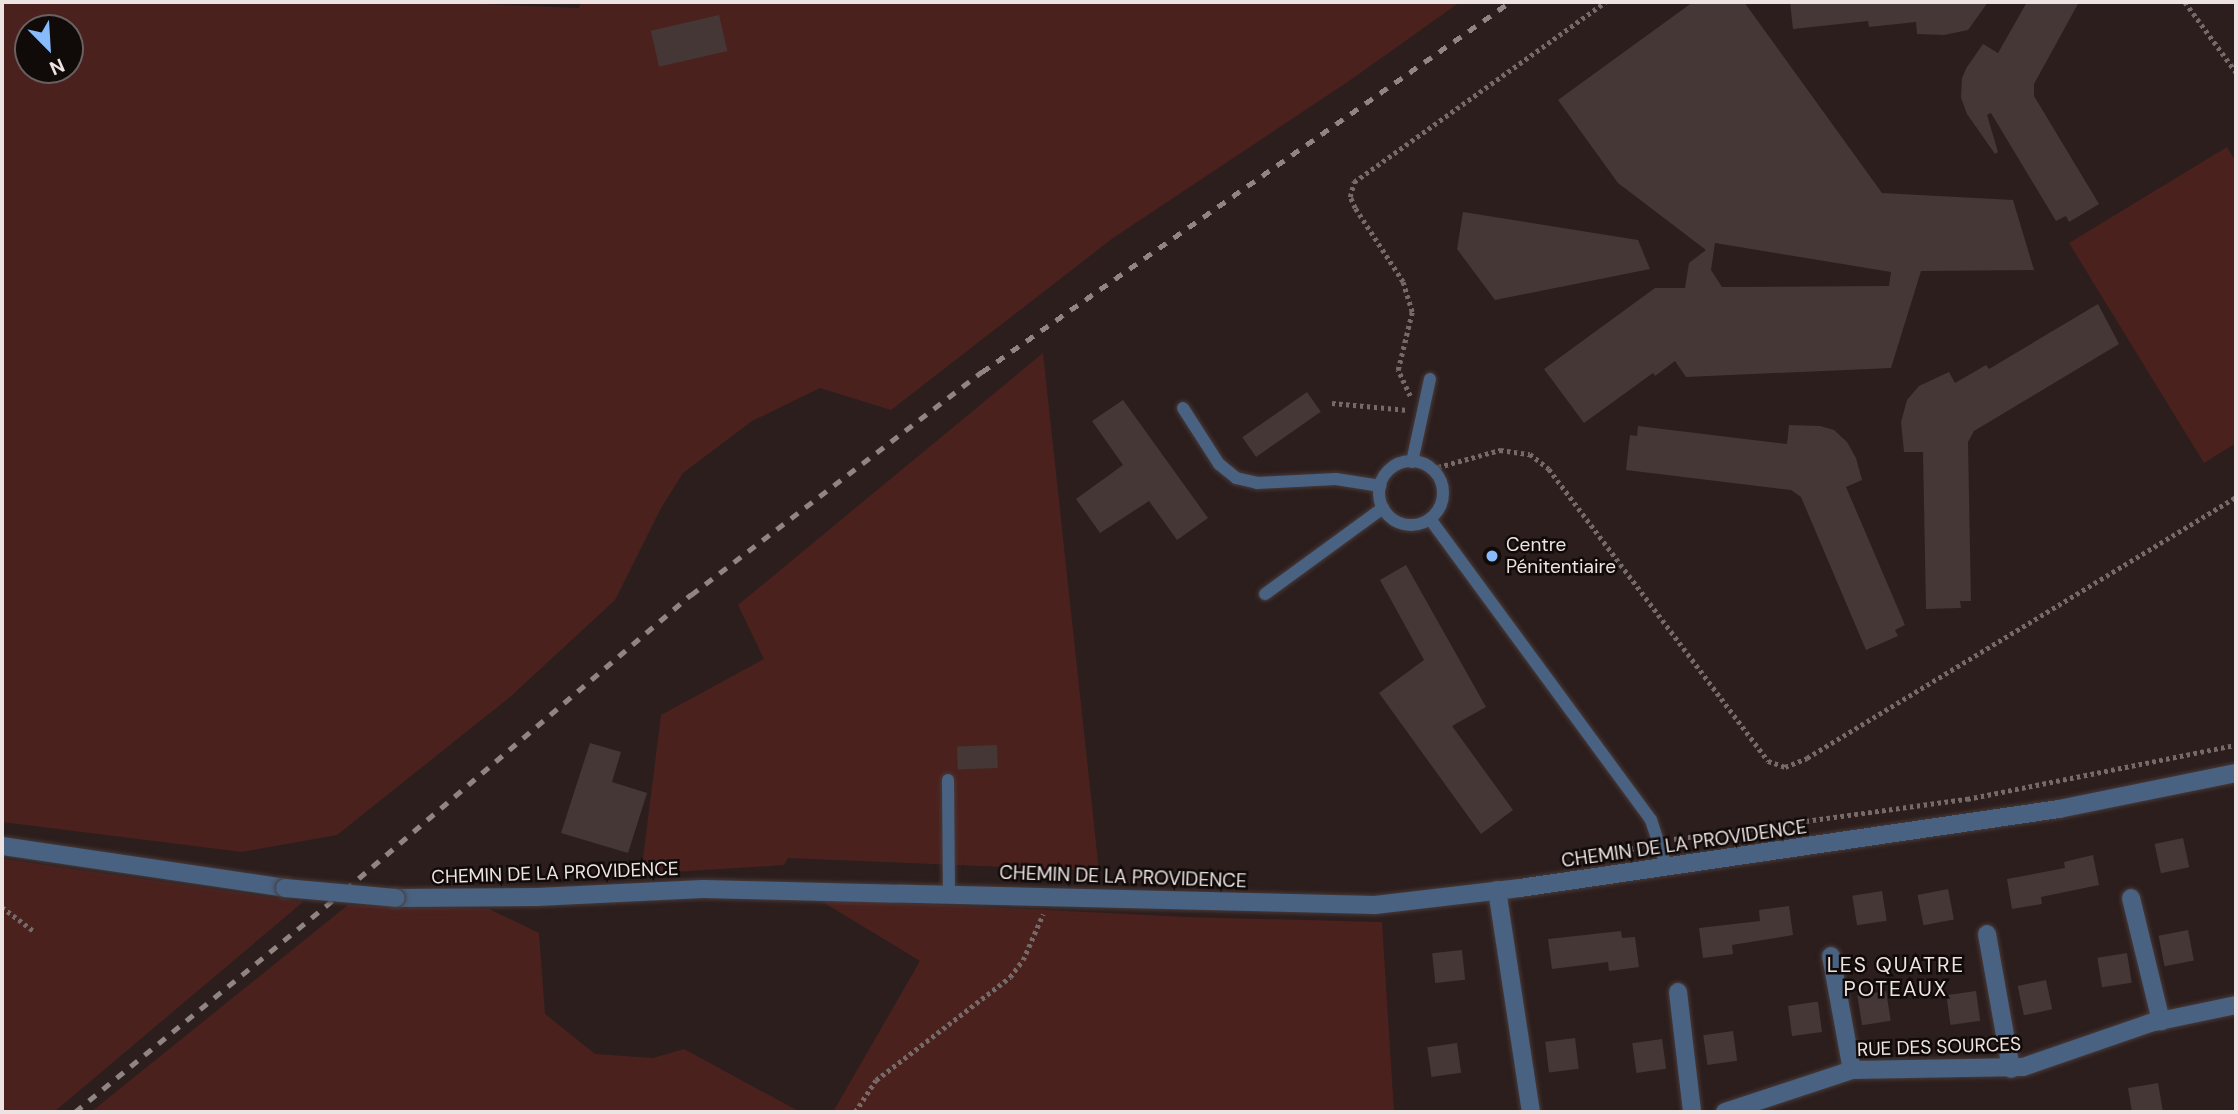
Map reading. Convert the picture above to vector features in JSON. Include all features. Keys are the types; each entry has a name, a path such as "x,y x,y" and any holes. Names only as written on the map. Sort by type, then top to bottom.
{"street":[{"name":"CHEMIN DE LA PROVIDENCE","path":"2,846 285,888 396,898 537,897 703,889 1375,905 1667,868 2059,810 2236,772"},
{"path":"1497,890 1531,1112"},
{"path":"2131,898 2161,1021"},
{"path":"1987,934 2011,1069"},
{"path":"1831,956 1852,1070"},
{"path":"1678,992 1692,1112"},
{"name":"RUE DES SOURCES","path":"1725,1112 1852,1070 2011,1069 2161,1021 2236,1005"}],"lane":[{"path":"1412,462 1430,379"},
{"path":"1183,408 1219,464 1236,478 1257,483 1336,479 1380,486"},
{"path":"1412,462 1431,468 1442,484 1443,494 1441,503 1430,519 1409,525 1390,517 1383,508 1380,486 1391,468 1412,462"},
{"path":"1265,594 1383,508"},
{"path":"1430,519 1651,820 1667,868"},
{"path":"948,780 949,893"}],"path":[{"path":"1423,412 1404,390 1398,370 1412,312 1403,282 1355,208 1350,197 1354,182 1605,2"},
{"path":"2185,2 2236,72"},
{"path":"1332,403 1423,412"},
{"path":"1431,468 1500,450 1530,454 1549,469 1768,761 1785,767 1807,758 2236,497"},
{"path":"855,1112 876,1080 1010,977 1023,960 1051,896"},
{"path":"2,907 33,930"}],"shaded area":[{"path":"2,2 429,2 579,8 581,2 1460,2 1349,81 1113,238 891,410 820,388 752,421 683,473 661,508 615,600 510,697 337,835 242,852 2,822"},
{"path":"2227,147 2236,162 2236,443 2204,463 2069,243"},
{"path":"1043,353 1099,871 788,858 784,865 641,874 661,715 764,659 738,605"},
{"path":"2,858 303,902 54,1112 2,1112"},
{"path":"818,899 1189,917 1382,922 1394,1112 833,1112 920,961"},
{"path":"348,905 489,909 539,933 545,1014 595,1054 653,1058 684,1049 800,1112 91,1112"}],"building":[{"path":"1693,2 1744,2 1882,193 2013,200 2034,270 1921,271 1891,368 1686,377 1675,361 1655,376 1653,373 1584,423 1544,369 1655,288 1685,288 1689,263 1706,250 1618,183 1558,100","holes":["1715,243 1891,272 1889,286 1722,287 1711,270"]},
{"path":"1790,2 1988,2 1968,30 1944,35 1917,34 1916,22 1869,27 1868,21 1793,29"},
{"path":"2027,2 2079,2 2034,84 2034,96 2099,204 2069,222 2066,216 2056,221 1991,113 1987,115 1998,152 1995,154 1967,114 1961,98 1962,78 1967,67 1983,44 1998,53"},
{"path":"719,15 727,51 659,67 651,31"},
{"path":"1463,212 1638,240 1650,269 1495,300 1457,249"},
{"path":"2098,304 2119,344 1974,431 1968,442 1971,601 1960,601 1961,608 1926,609 1923,452 1904,452 1901,422 1907,400 1919,386 1949,372 1955,383 1986,365 1989,369"},
{"path":"1307,392 1321,412 1256,457 1242,437"},
{"path":"1123,400 1208,518 1177,540 1149,501 1100,533 1076,499 1123,465 1092,421"},
{"path":"1789,425 1820,426 1834,430 1847,442 1856,458 1862,480 1846,487 1905,625 1895,630 1898,636 1866,650 1801,497 1791,490 1626,470 1630,435 1637,436 1638,426 1787,444"},
{"path":"1406,565 1486,707 1452,726 1513,810 1481,834 1379,693 1424,660 1380,580"},
{"path":"590,743 621,752 612,782 647,793 628,853 561,833"},
{"path":"997,745 998,768 958,769 957,746"},
{"path":"2183,838 2189,867 2161,873 2155,844"},
{"path":"2093,855 2099,885 2041,897 2042,904 2012,909 2007,879 2065,868 2064,862"},
{"path":"1948,889 1954,919 1923,925 1918,895"},
{"path":"1882,891 1887,921 1857,925 1852,896"},
{"path":"1789,906 1793,935 1732,945 1733,954 1703,958 1699,928 1760,921 1759,910"},
{"path":"2188,930 2194,960 2164,966 2159,936"},
{"path":"1621,931 1622,938 1635,937 1639,967 1609,971 1608,962 1552,969 1548,939"},
{"path":"1462,950 1465,980 1435,983 1432,953"},
{"path":"2127,953 2132,983 2102,987 2097,958"},
{"path":"2046,980 2052,1009 2024,1015 2018,986"},
{"path":"1886,991 1891,1021 1862,1025 1857,996"},
{"path":"1976,991 1980,1021 1950,1025 1946,995"},
{"path":"1818,1002 1822,1032 1792,1036 1788,1006"},
{"path":"1733,1031 1737,1061 1707,1065 1703,1035"},
{"path":"1575,1038 1579,1069 1549,1072 1545,1042"},
{"path":"1662,1039 1666,1069 1636,1073 1632,1043"},
{"path":"1457,1043 1461,1073 1431,1077 1427,1047"},
{"path":"2158,1083 2163,1112 2132,1112 2128,1088"}],"railway":[{"path":"75,1112 345,890 691,595 982,372 1510,2"}],"place":[{"name":"Centre Pénitentiaire","path":"1492,556"}],"district":[{"name":"LES QUATRE POTEAUX","path":"1896,977"}]}
